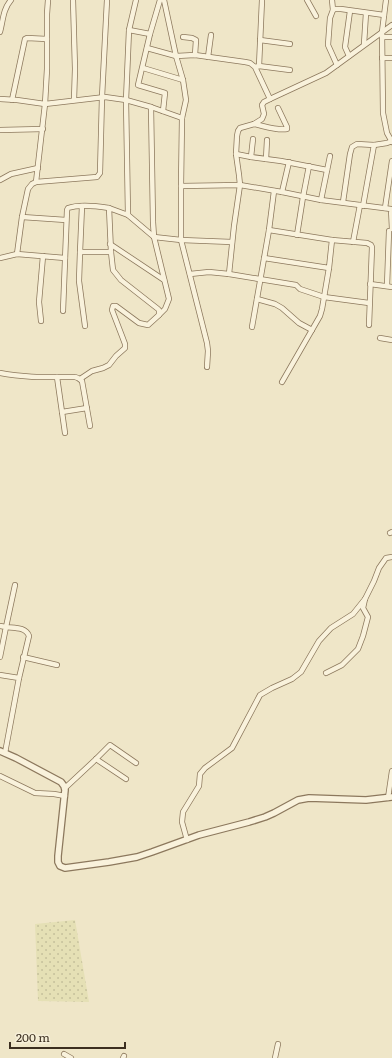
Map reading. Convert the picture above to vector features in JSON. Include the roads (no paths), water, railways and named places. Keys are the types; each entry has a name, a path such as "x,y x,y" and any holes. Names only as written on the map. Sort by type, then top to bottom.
{"street":[{"path":"0,32 5,8 11,0"},
{"path":"36,182 45,104 48,0"},
{"path":"73,0 75,69 74,100"},
{"path":"17,254 22,217 30,186 36,182 97,177 101,171 106,0"},
{"path":"128,214 126,100 129,30 136,0"},
{"path":"160,0 146,48 143,68 138,85 165,93 163,110"},
{"path":"164,0 176,56 183,80 186,100 182,118 181,240 207,343 207,367"},
{"path":"262,0 257,67 270,99"},
{"path":"307,0 316,16"},
{"path":"332,0 333,10 330,18 328,45 337,65"},
{"path":"343,202 351,149 357,144 387,143 392,141 387,133 383,113 382,34 386,0"},
{"path":"333,10 384,15"},
{"path":"349,56 345,47 350,11"},
{"path":"364,44 366,13"},
{"path":"254,124 262,119 264,114 262,105 264,102 326,73 364,44 382,34 392,25"},
{"path":"129,30 150,34"},
{"path":"382,34 392,37"},
{"path":"208,57 211,35"},
{"path":"184,37 196,40 196,56"},
{"path":"12,100 25,39 47,39"},
{"path":"260,40 290,44"},
{"path":"146,48 176,56 208,57 245,62 257,67 290,70"},
{"path":"382,58 392,58"},
{"path":"143,68 183,80"},
{"path":"0,99 45,104 102,97 126,100 163,110 182,118"},
{"path":"80,379 92,371 109,365 125,348 125,344 112,310 113,306 116,306 142,324 148,325 165,309 169,299 154,237 151,107"},
{"path":"229,274 240,185 240,175 236,154 238,131 242,126 254,124 287,130 278,108"},
{"path":"0,130 42,129"},
{"path":"251,157 254,139"},
{"path":"266,159 267,140"},
{"path":"353,242 374,144"},
{"path":"236,154 289,162 327,170"},
{"path":"321,200 330,156"},
{"path":"385,208 392,161"},
{"path":"282,192 289,162"},
{"path":"297,235 309,166"},
{"path":"0,180 11,174 38,168"},
{"path":"181,186 240,185 321,200 390,209 389,287 370,284"},
{"path":"252,327 269,230 274,191"},
{"path":"64,311 66,220 68,208 74,206 99,206 128,214 154,237 181,240 232,242"},
{"path":"82,206 80,281 85,326"},
{"path":"109,208 110,244 113,270 121,280 158,309 159,315"},
{"path":"22,217 66,220"},
{"path":"269,230 332,240 367,243 371,245 369,325"},
{"path":"282,382 320,316 329,268 332,240"},
{"path":"110,244 164,280"},
{"path":"80,252 111,252"},
{"path":"0,258 17,254 65,258"},
{"path":"41,321 39,302 44,256"},
{"path":"264,258 294,264 329,268"},
{"path":"190,274 209,272 229,274 296,285 300,289 324,297 369,303"},
{"path":"257,299 275,304 282,308 298,323 312,330"},
{"path":"380,338 392,340"},
{"path":"0,373 32,377 75,377 80,379 82,381 90,426"},
{"path":"57,377 65,433"},
{"path":"62,412 87,408"},
{"path":"187,840 182,822 183,812 199,786 200,774 205,768 232,748 260,695 292,679 301,672 319,641 331,628 353,614 365,599 374,581 378,568 386,558 392,557"},
{"path":"0,657 15,585"},
{"path":"326,673 342,665 358,649 364,636 368,618 363,608 365,599"},
{"path":"0,626 24,630 29,636 23,657 3,752 61,782 64,786 65,796 58,856 58,862 60,866 64,868 137,857 199,835 265,817 298,800 309,798 366,800 390,798 392,770"},
{"path":"23,657 57,665"},
{"path":"0,675 19,678"},
{"path":"65,788 110,745 136,763"},
{"path":"96,759 126,780"},
{"path":"0,776 35,793 65,796"},
{"path":"275,1058 278,1044"},
{"path":"64,1054 71,1058"}]}
